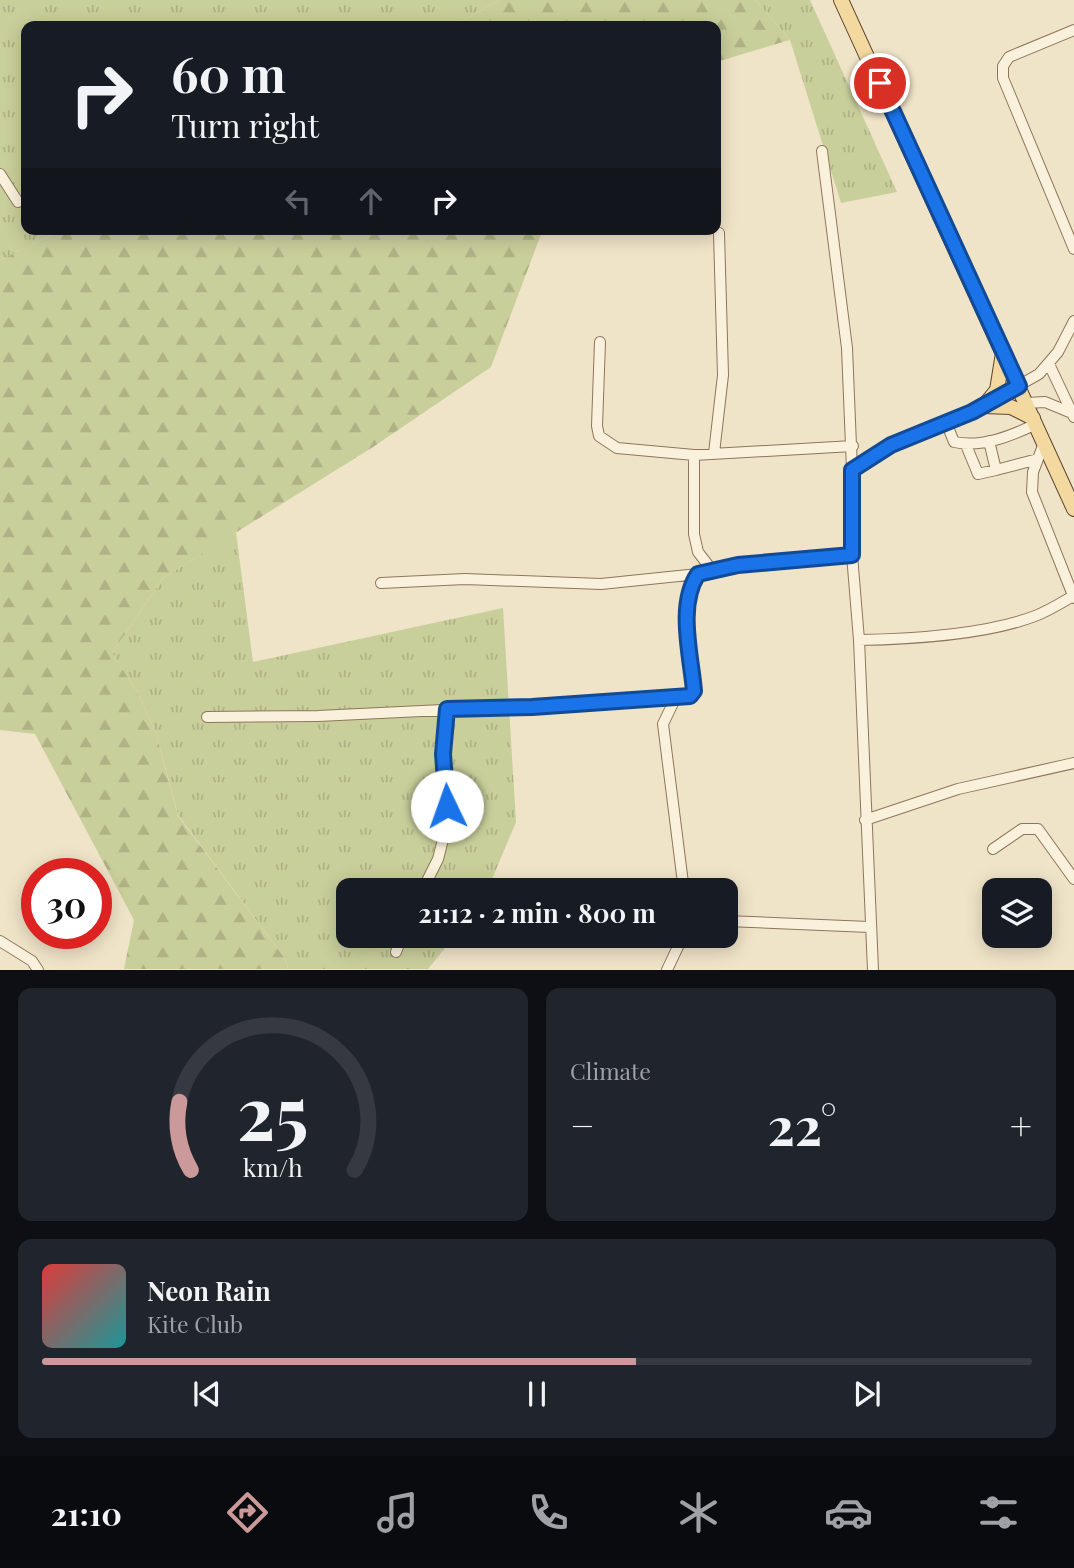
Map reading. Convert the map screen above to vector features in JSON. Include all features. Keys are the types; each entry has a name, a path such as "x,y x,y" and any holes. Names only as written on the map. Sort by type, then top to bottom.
{"main road":[{"path":"841,0 1074,509"},
{"path":"984,406 997,390 1003,351"},
{"path":"984,406 1011,407 1035,421"}],"street":[{"path":"1074,30 1009,57 1003,66 1003,78 1074,249"},
{"path":"822,152 841,292 853,446 852,555 859,640 869,927 873,970"},
{"path":"0,174 18,202"},
{"path":"714,453 723,375 719,235"},
{"path":"852,470 891,445 984,406 1019,386 1049,364 1074,321"},
{"path":"600,342 597,426 600,436 617,448 694,455 853,446"},
{"path":"1049,364 1074,415"},
{"path":"1027,403 1045,402 1074,415"},
{"path":"946,422 954,442 967,445 1014,435 1035,421"},
{"path":"989,441 996,470"},
{"path":"859,640 920,638 1010,624 1037,616 1074,597 1032,492 1033,472 1045,443"},
{"path":"967,445 978,474 1038,459"},
{"path":"694,455 694,534 698,552 712,570"},
{"path":"381,583 465,579 584,585 852,555"},
{"path":"208,717 318,716 675,699 690,696 694,691 687,604 689,587 698,574"},
{"path":"675,699 663,724 682,878"},
{"path":"428,878 438,859 447,824 443,754 447,709"},
{"path":"865,820 958,789 1074,763"},
{"path":"993,849 1023,830 1038,829 1074,879"},
{"path":"738,922 869,927"},
{"path":"0,941 32,961 37,970"},
{"path":"396,952 398,948"},
{"path":"667,970 677,948"}],"green space":[{"path":"0,0 500,0 462,21 21,21 21,235 52,235 0,260"},
{"path":"500,0 755,0 790,40 721,61 721,21 462,21"},
{"path":"755,0 810,0 897,192 841,203 790,40"},
{"path":"52,235 541,235 491,367 373,447 163,578 112,653 137,691 156,733 178,816 286,960 288,969 124,969 134,920 112,879 112,858 101,858 35,734 0,730 0,260"},
{"path":"236,532 253,662 503,608 516,822 492,878 336,878 336,948 445,948 428,969 288,969 286,960 178,815 156,733 137,691 112,653 163,578"}],"route":[{"path":"447,806 443,754 447,709 532,707 690,696 694,691 687,604 689,587 698,574 738,565 852,555 852,470 891,445 972,412 1019,386 880,83"}]}
